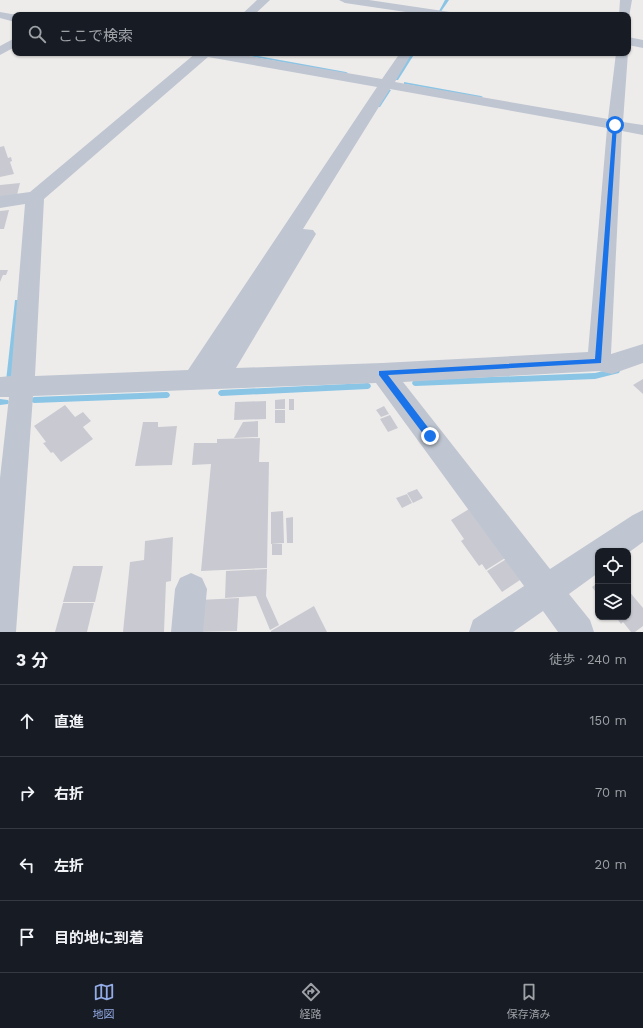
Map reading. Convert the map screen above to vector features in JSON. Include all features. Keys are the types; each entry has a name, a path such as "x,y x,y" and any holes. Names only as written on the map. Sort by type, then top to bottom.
{"street":[{"path":"250,12 264,0"},
{"path":"345,0 441,11"},
{"path":"625,12 626,0"},
{"path":"0,14 12,17"},
{"path":"631,42 643,44"},
{"path":"0,51 12,44"},
{"path":"0,202 36,197 200,56"},
{"path":"226,56 643,130"},
{"path":"218,378 392,86 405,56"},
{"path":"195,380 392,86 416,56"},
{"path":"598,361 615,125 622,56"},
{"path":"0,632 11,387 36,197"},
{"path":"11,387 382,373 598,361 612,364 643,352"},
{"path":"382,373 578,632"},
{"path":"608,548 643,525"},
{"path":"485,632 595,557"},
{"path":"187,632 191,589"}],"building":[{"path":"4,146 8,158 11,157 12,161 10,162 14,174 0,177 0,147"},
{"path":"20,183 17,195 0,197 0,185"},
{"path":"9,210 4,229 0,229 0,211"},
{"path":"0,270 8,270 6,275 3,275 0,282"},
{"path":"643,379 643,394 633,385"},
{"path":"285,399 285,409 275,409 275,400"},
{"path":"289,399 294,399 294,410 289,410"},
{"path":"266,401 266,419 234,420 235,402"},
{"path":"65,405 75,417 83,412 91,421 83,427 93,439 61,462 43,443 46,442 34,426"},
{"path":"384,406 389,414 381,417 376,410"},
{"path":"275,410 285,410 285,423 275,423"},
{"path":"390,415 398,428 388,432 380,419"},
{"path":"258,421 258,437 234,438 243,422"},
{"path":"143,422 158,422 158,427 177,426 172,465 135,466"},
{"path":"260,438 259,462 269,462 267,568 201,571 211,464 192,465 194,443 217,443 217,439"},
{"path":"417,489 423,498 413,503 407,493"},
{"path":"407,494 412,503 402,508 396,498"},
{"path":"474,506 510,555 486,570 482,564 479,566 461,541 464,539 451,520"},
{"path":"283,511 284,543 271,544 271,512"},
{"path":"293,517 293,543 287,543 286,518"},
{"path":"173,537 171,581 166,582 164,632 123,632 130,562 144,560 145,541"},
{"path":"272,544 282,544 282,555 272,555"},
{"path":"511,556 526,576 502,592 487,571"},
{"path":"73,566 103,566 95,602 63,602"},
{"path":"267,569 266,596 279,625 270,630 256,596 225,598 226,571"},
{"path":"631,594 643,608 643,626 635,632 631,632 623,622 621,624 618,620 631,620"},
{"path":"239,598 237,631 195,632 199,600"},
{"path":"63,603 94,603 87,632 55,632"},
{"path":"314,606 327,632 271,632 271,631"}],"waterway":[{"path":"439,12 447,0"},
{"path":"252,56 346,73"},
{"path":"397,79 411,56"},
{"path":"405,83 481,97"},
{"path":"379,106 389,90"},
{"path":"9,381 17,302"},
{"path":"415,383 595,376 617,371"},
{"path":"221,393 368,386"},
{"path":"34,400 167,395"},
{"path":"0,402 6,402"}],"route":[{"path":"430,436 382,373 598,361 615,125"}]}
